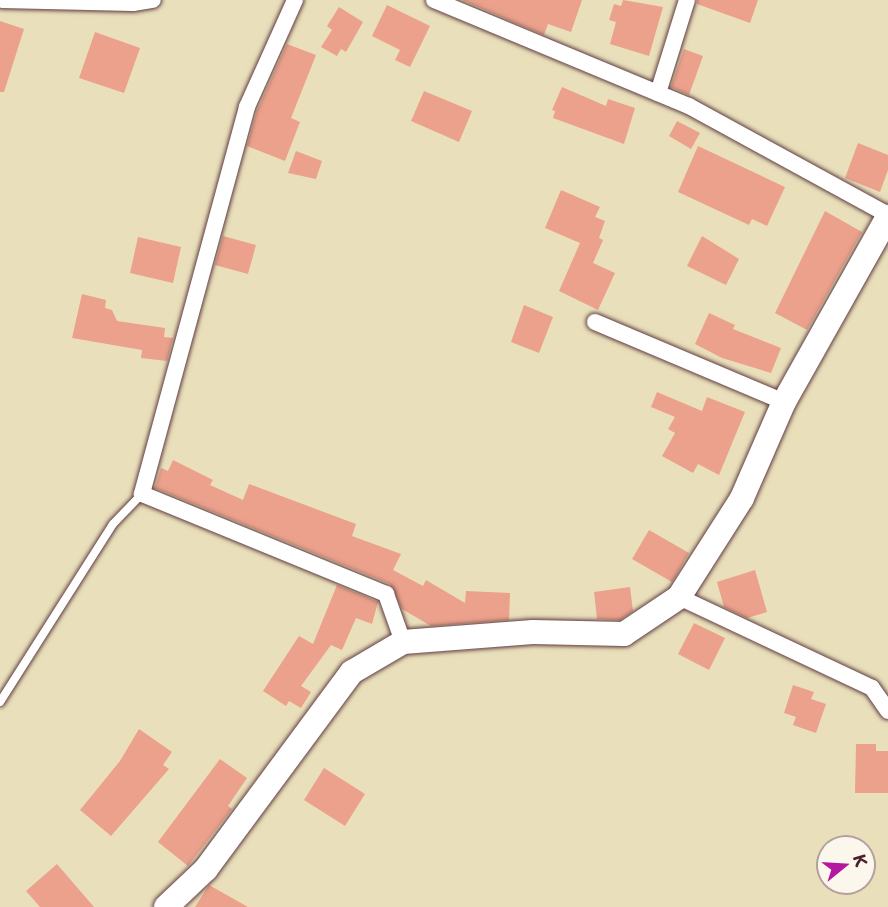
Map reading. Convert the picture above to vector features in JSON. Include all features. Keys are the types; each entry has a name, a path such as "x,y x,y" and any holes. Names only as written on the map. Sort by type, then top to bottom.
{"street":[{"path":"2,0 133,3 153,0"},
{"path":"295,0 247,107 142,494 386,594 403,642"},
{"path":"166,907 206,869 352,672 403,642 533,632 624,634 679,597 742,498 784,402 888,216 689,106 434,0"},
{"path":"658,93 687,0"},
{"path":"595,322 784,402"},
{"path":"679,597 872,688 888,711"}],"lane":[{"path":"0,702 113,524 142,494"}],"building":[{"path":"462,0 582,0 571,32 548,24 544,35"},
{"path":"623,0 663,7 649,56 610,44 616,22 609,20 614,4 621,6"},
{"path":"697,0 758,0 750,23 697,4"},
{"path":"387,5 430,26 410,67 395,60 400,50 372,36"},
{"path":"339,7 363,22 346,52 341,49 337,56 321,47 332,30 327,26"},
{"path":"0,21 24,29 4,92 0,92"},
{"path":"95,32 140,48 124,93 79,78"},
{"path":"287,44 316,55 291,118 300,122 285,161 247,146 257,111"},
{"path":"684,49 703,56 689,95 671,87"},
{"path":"562,87 606,106 608,99 635,108 624,144 553,118 555,111 552,110"},
{"path":"424,91 472,111 459,142 411,121"},
{"path":"677,121 700,133 691,149 669,136"},
{"path":"858,143 888,155 888,170 880,192 845,178"},
{"path":"698,146 785,187 767,226 752,219 749,225 678,192"},
{"path":"296,151 322,161 316,179 288,173"},
{"path":"561,190 600,207 595,217 605,221 599,238 603,240 593,263 615,273 598,310 559,291 580,243 545,228"},
{"path":"825,211 862,232 807,330 775,313"},
{"path":"223,236 256,245 248,274 215,265"},
{"path":"702,236 739,259 726,285 687,266"},
{"path":"138,237 181,247 173,283 130,273"},
{"path":"82,294 106,300 105,308 112,310 117,321 165,328 164,337 173,338 167,361 141,358 142,350 72,338"},
{"path":"524,305 553,317 539,353 511,342"},
{"path":"709,313 735,325 733,329 781,348 771,373 722,358 695,344"},
{"path":"657,392 702,411 707,397 745,412 719,475 698,464 693,473 662,456 675,433 668,429 675,417 651,407"},
{"path":"173,460 213,480 210,485 243,500 249,484 356,524 352,536 401,554 393,570 423,586 426,580 465,603 466,591 510,593 509,620 431,626 402,609 390,584 155,488 161,468 168,471"},
{"path":"649,530 689,553 672,582 632,559"},
{"path":"755,570 767,612 747,618 724,607 717,582"},
{"path":"337,585 378,602 372,624 356,618 342,650 331,645 301,686 311,692 301,708 289,701 286,706 263,691 299,636 313,644"},
{"path":"630,587 633,611 620,620 597,619 594,592"},
{"path":"694,623 725,638 709,670 678,654"},
{"path":"793,685 814,692 811,699 826,704 816,733 793,725 796,717 784,713"},
{"path":"139,729 172,752 163,765 169,769 111,836 80,810 120,761"},
{"path":"856,744 876,744 876,751 888,751 888,793 855,793"},
{"path":"220,759 247,778 228,806 232,809 188,866 158,842"},
{"path":"324,768 365,794 345,826 304,800"},
{"path":"57,864 94,907 40,907 26,891"},
{"path":"209,885 248,907 195,907"}]}
